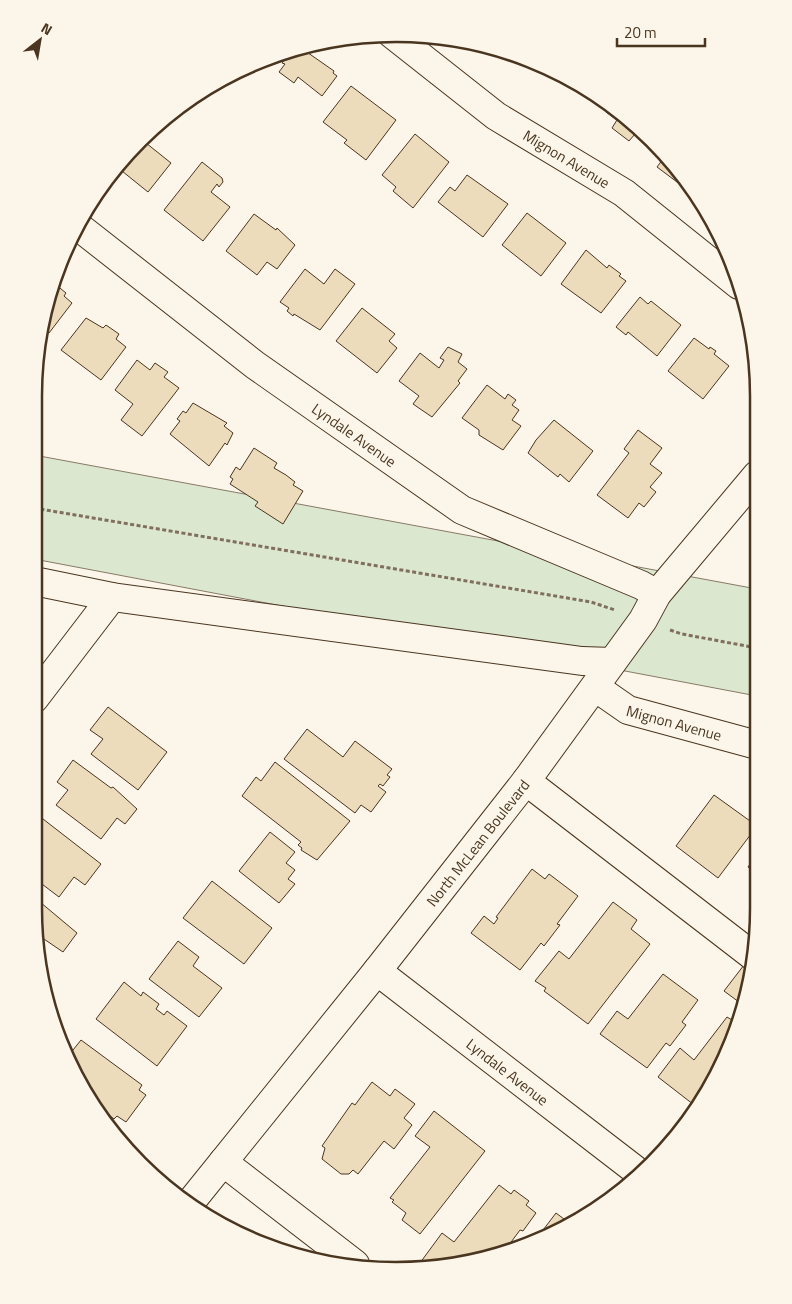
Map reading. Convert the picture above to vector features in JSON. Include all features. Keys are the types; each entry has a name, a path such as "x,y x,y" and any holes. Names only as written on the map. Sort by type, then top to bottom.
{"street":[{"name":"Mignon Avenue","path":"403,42 496,116 624,193 730,278"},
{"name":"Lyndale Avenue","path":"84,231 255,365 462,510 626,579 657,594"},
{"name":"North McLean Boulevard","path":"194,1198 377,971 526,781 643,620 657,594 750,484"},
{"path":"42,583 112,597 574,660 612,662"},
{"path":"42,689 112,597"},
{"name":"Mignon Avenue","path":"595,686 628,710 750,743"},
{"path":"526,781 746,951"},
{"name":"Lyndale Avenue","path":"377,971 634,1169"},
{"path":"223,1162 348,1258"}],"path":[{"path":"42,509 600,605"},
{"path":"682,634 750,647"}],"green space":[{"path":"42,456 750,588 750,695 42,561"}],"building":[{"path":"309,54 334,71 333,73 337,76 322,96 298,77 294,83 279,72 285,64 282,63"},
{"path":"351,86 396,120 366,160 344,143 347,140 323,122"},
{"path":"617,120 634,135 629,141 612,128"},
{"path":"415,134 449,162 413,208 393,191 396,187 382,175"},
{"path":"148,144 171,163 148,192 123,172"},
{"path":"202,162 222,178 223,182 219,187 217,184 211,192 230,207 203,241 164,210"},
{"path":"661,162 676,182 657,167"},
{"path":"467,175 508,204 483,237 438,202 450,187 455,191"},
{"path":"527,213 566,243 541,276 502,245"},
{"path":"254,214 276,230 277,228 295,245 277,269 267,262 257,275 226,251"},
{"path":"586,250 607,268 609,265 621,274 619,276 626,281 601,313 561,284"},
{"path":"305,269 324,284 335,269 355,284 320,330 294,314 293,316 287,311 289,308 280,302"},
{"path":"60,288 66,293 64,296 72,303 49,333"},
{"path":"640,297 648,304 651,301 681,325 657,356 628,332 626,335 616,327"},
{"path":"362,308 395,334 389,341 397,348 377,373 336,341"},
{"path":"86,318 103,328 106,325 119,334 116,339 126,347 101,380 61,350"},
{"path":"694,338 709,349 710,347 716,351 714,354 729,366 703,399 668,371"},
{"path":"448,347 462,354 458,362 467,369 458,381 460,383 432,417 413,404 419,396 399,381 420,353 439,368 444,360 440,358"},
{"path":"137,360 150,370 155,363 168,372 164,377 179,388 142,436 121,420 133,404 115,390"},
{"path":"487,385 505,399 508,394 516,400 512,405 519,410 512,420 521,426 503,450 479,435 479,430 462,418"},
{"path":"193,403 227,423 224,426 233,433 227,445 225,443 209,466 170,434 180,421 177,419 183,411 186,413"},
{"path":"554,420 593,451 569,482 560,474 558,477 528,453 536,440"},
{"path":"638,430 662,448 650,464 662,473 650,487 656,492 644,507 639,503 628,518 597,495 629,453 624,449"},
{"path":"254,448 277,463 274,468 295,482 293,485 303,491 283,524 255,506 258,502 230,484 233,479 230,477 236,467 240,470"},
{"path":"108,707 167,752 138,790 91,754 103,739 90,730"},
{"path":"307,729 343,757 355,741 392,769 387,775 390,777 383,786 380,784 378,786 386,792 371,812 361,805 355,813 284,759"},
{"path":"73,760 111,788 113,787 137,809 125,824 117,818 101,839 56,805 68,790 57,782"},
{"path":"275,762 350,821 317,860 301,850 302,848 298,845 301,842 242,796 256,777 261,781"},
{"path":"714,795 750,821 750,835 718,878 676,846"},
{"path":"42,818 101,864 85,885 74,877 59,897 42,884"},
{"path":"270,832 295,852 286,863 295,870 288,879 295,884 279,903 239,871"},
{"path":"532,869 545,879 549,874 578,896 557,924 560,925 544,946 541,943 520,970 471,933 484,916 494,924 498,918 496,917"},
{"path":"212,881 272,928 244,964 183,918"},
{"path":"613,902 637,920 631,929 650,944 588,1024 544,991 546,988 535,981 559,951 569,959"},
{"path":"42,904 77,933 63,952 44,939"},
{"path":"178,941 199,957 193,966 222,988 199,1017 149,979"},
{"path":"744,965 737,1000 724,991"},
{"path":"663,974 698,1000 682,1022 686,1025 670,1046 666,1043 647,1068 600,1034 617,1011 628,1019"},
{"path":"124,982 141,996 143,992 159,1004 156,1009 164,1015 167,1011 187,1026 157,1066 96,1019"},
{"path":"727,1017 732,1020 723,1043 691,1103 658,1077 680,1048 694,1060"},
{"path":"81,1040 142,1085 139,1090 146,1095 126,1122 117,1116 114,1119 112,1117 90,1085 73,1051"},
{"path":"372,1082 390,1096 395,1089 415,1104 404,1118 412,1125 394,1149 384,1141 358,1174 353,1170 349,1174 341,1174 322,1159 325,1148 322,1146 352,1103 355,1105"},
{"path":"434,1111 485,1151 420,1234 402,1220 406,1213 392,1202 394,1200 390,1198 430,1147 415,1136"},
{"path":"499,1185 511,1194 514,1190 529,1201 526,1205 536,1213 523,1231 520,1230 511,1243 465,1255 422,1261 442,1233 454,1242"},
{"path":"556,1213 564,1219 552,1225 544,1229"}]}
